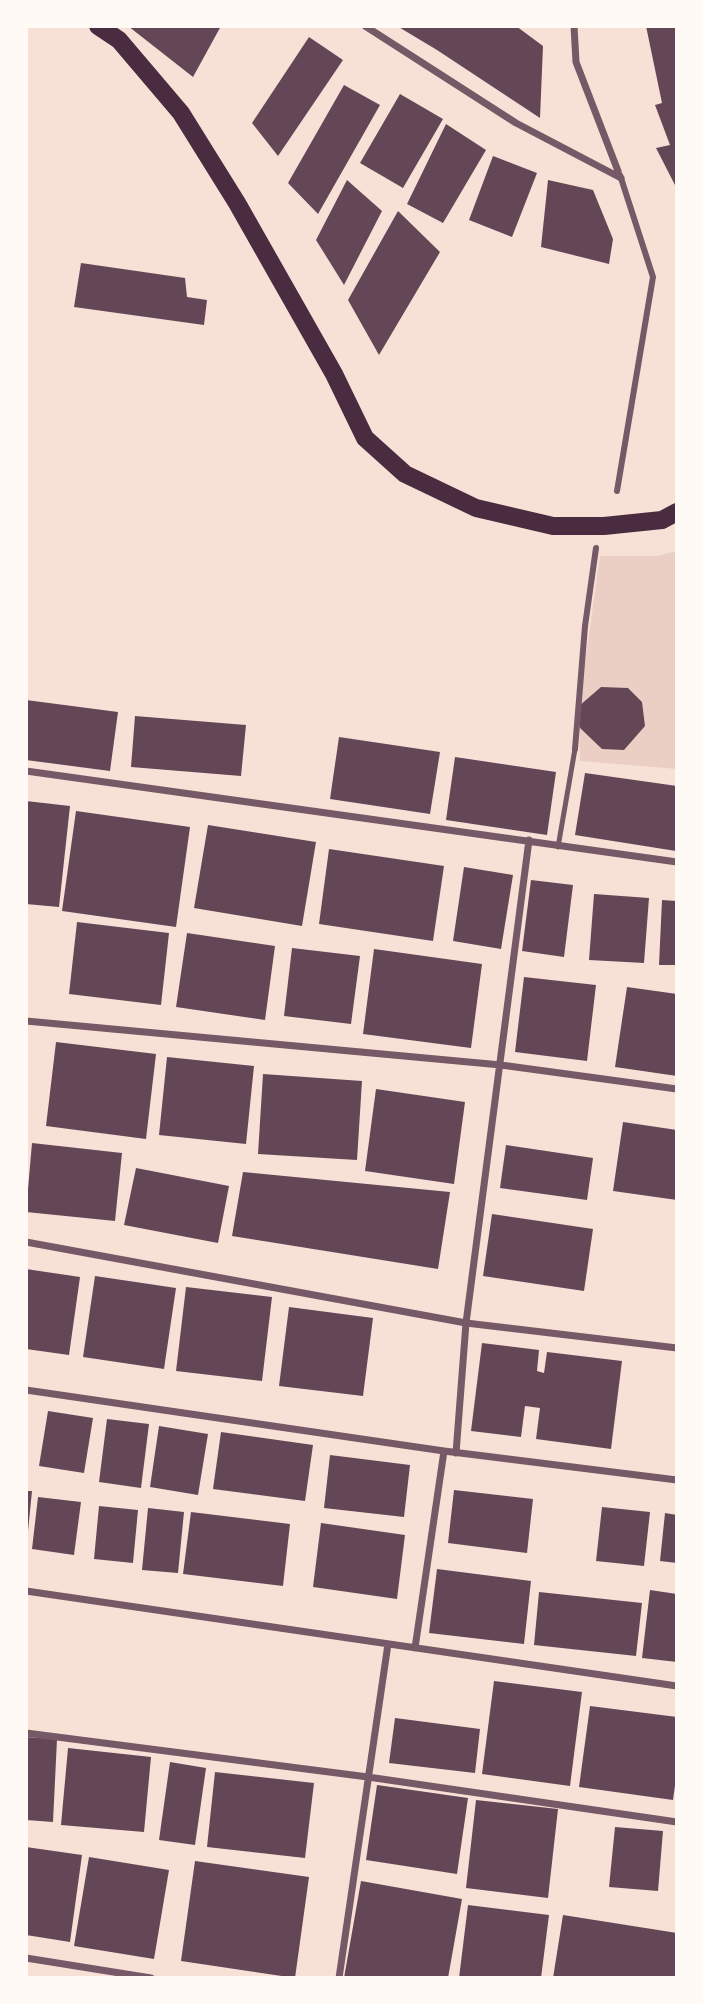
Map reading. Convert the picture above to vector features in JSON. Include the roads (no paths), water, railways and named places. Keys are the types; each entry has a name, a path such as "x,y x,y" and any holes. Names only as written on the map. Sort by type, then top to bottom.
{"main road":[{"path":"98,26 118,40 181,113 237,203 328,364 365,438 405,474 476,508 553,526 604,526 662,520 677,512"}],"street":[{"path":"365,26 516,123 619,175"},
{"path":"574,26 576,62 619,175 653,277 617,491"},
{"path":"575,749 585,626 596,548"},
{"path":"26,771 677,862"},
{"path":"456,1453 466,1324 529,840"},
{"path":"26,1021 501,1065 677,1089"},
{"path":"26,1241 466,1324 677,1348"},
{"path":"26,1390 456,1453 677,1480"},
{"path":"415,1648 444,1451"},
{"path":"26,1591 677,1686"},
{"path":"339,1978 388,1644"},
{"path":"26,1733 368,1777 677,1822"},
{"path":"26,1958 151,1978"}],"lane":[{"path":"558,847 575,749"}]}
